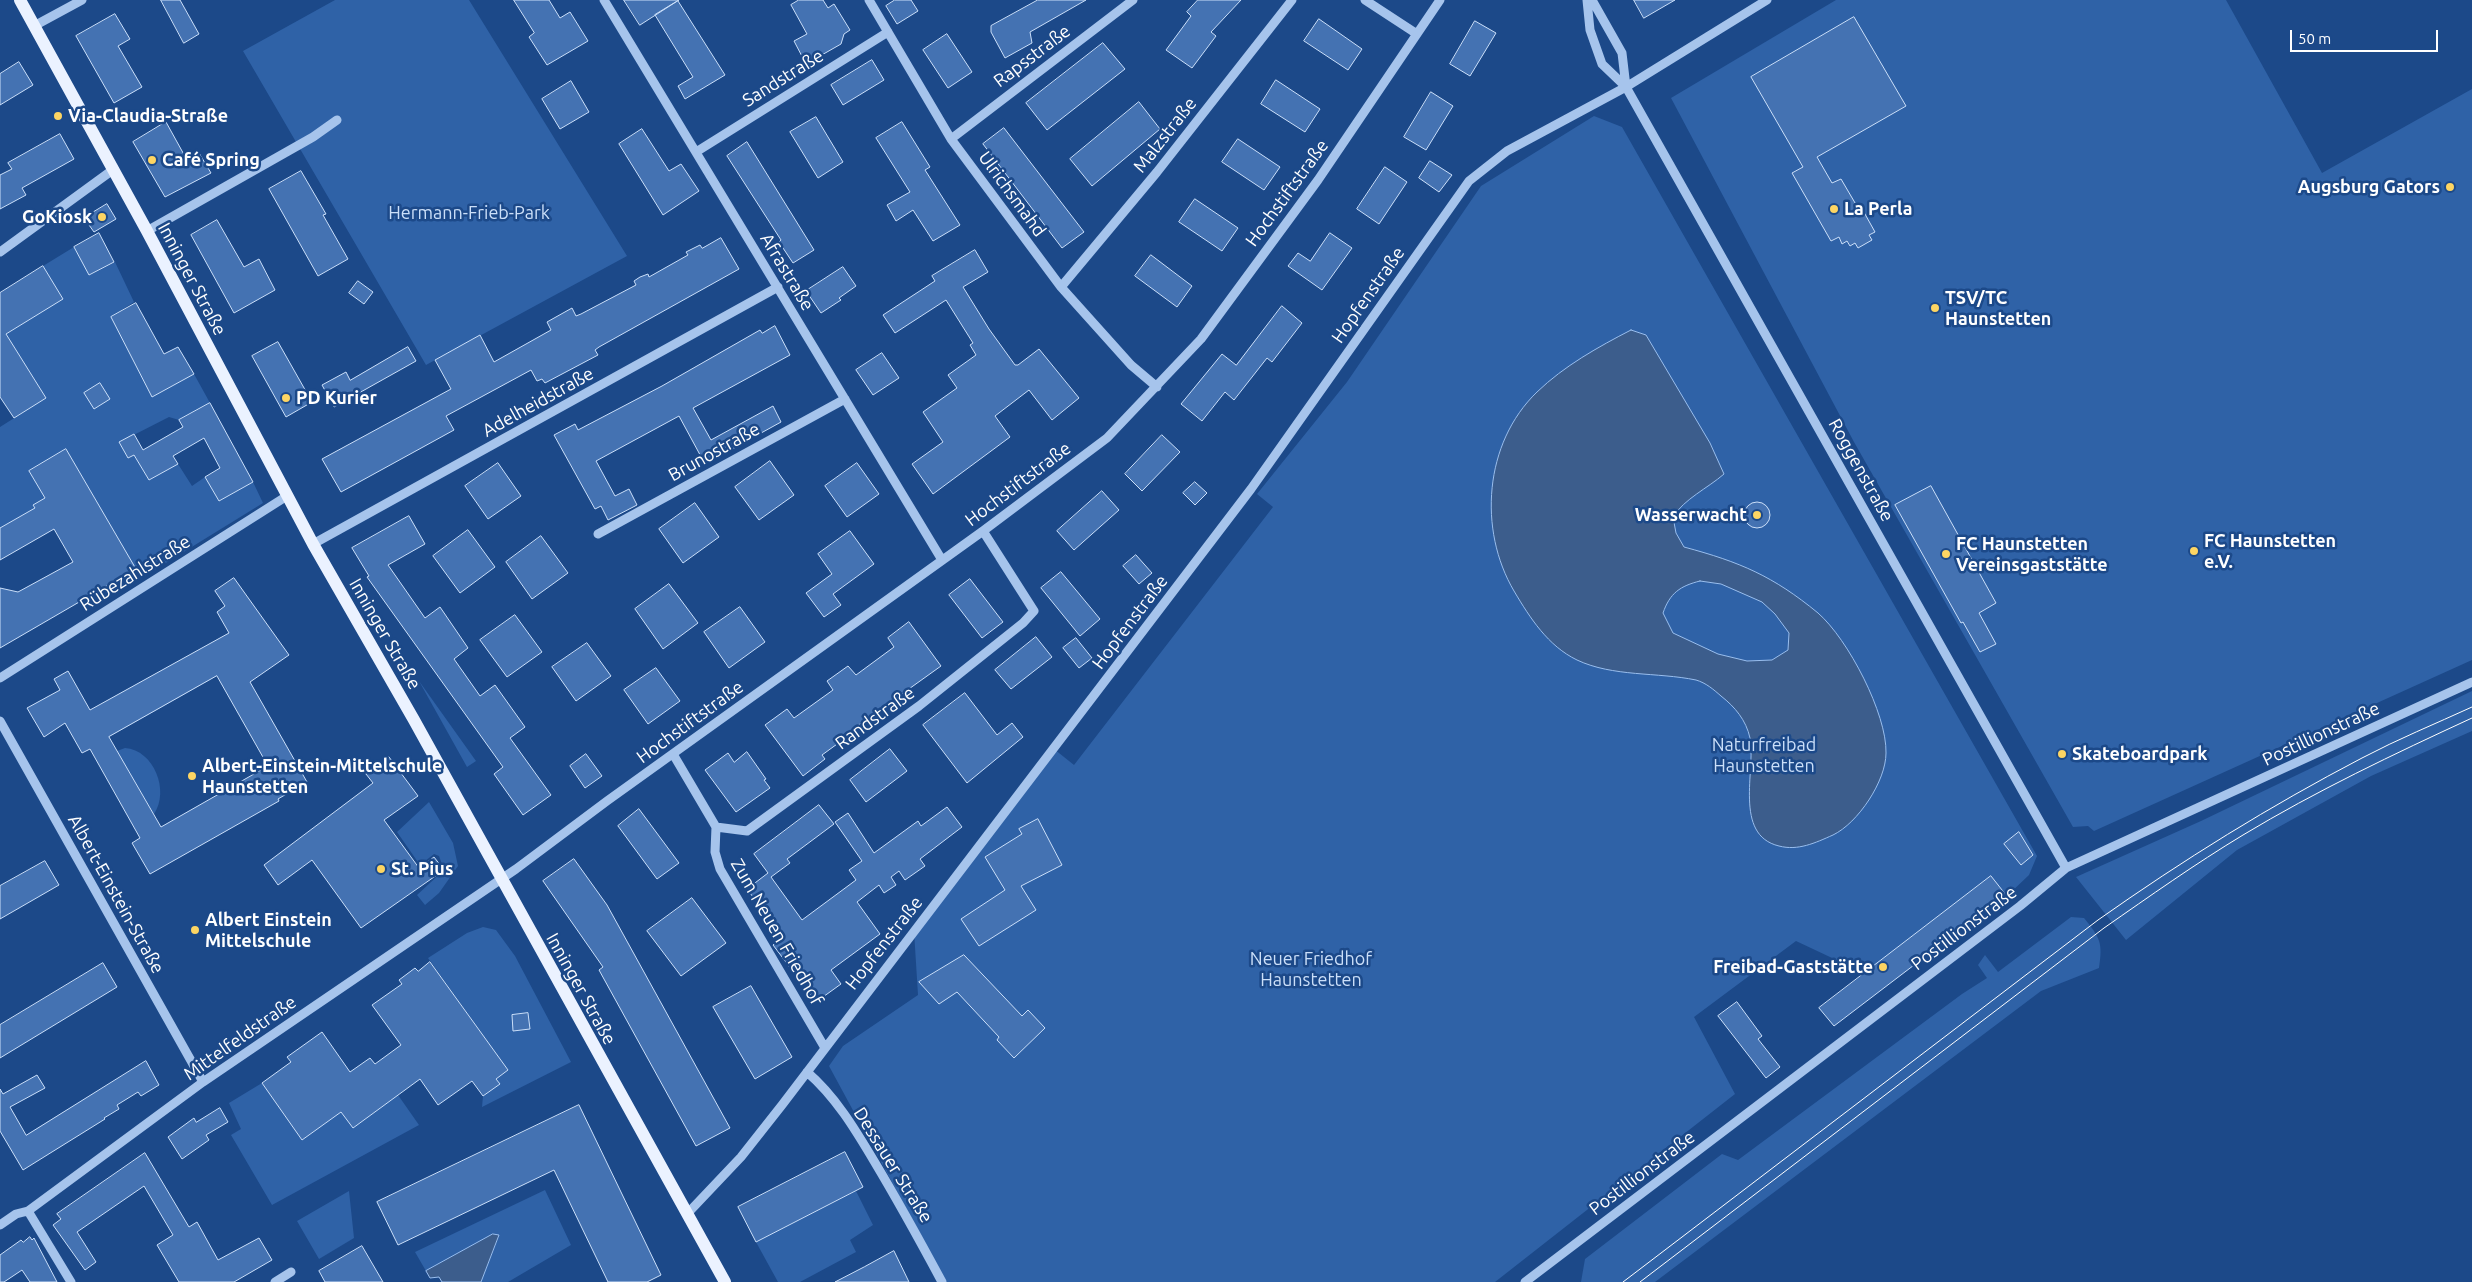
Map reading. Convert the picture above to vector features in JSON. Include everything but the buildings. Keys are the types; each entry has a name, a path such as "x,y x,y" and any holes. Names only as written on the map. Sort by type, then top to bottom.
{"main road":[{"name":"Inninger Straße","path":"20,0 114,169 313,544 414,720 725,1282"}],"street":[{"path":"34,26 82,0"},
{"name":"Afrastraße","path":"604,0 942,560"},
{"name":"Ulrichsmahd","path":"869,0 951,139 1061,288 1131,365 1157,386"},
{"name":"Rapsstraße","path":"951,139 1133,0"},
{"name":"Malzstraße","path":"1061,288 1156,172 1292,0"},
{"path":"1365,0 1418,34"},
{"name":"Hochstiftstraße","path":"501,880 983,531 1106,438 1201,339 1318,180 1440,0"},
{"name":"Roggenstraße","path":"1587,0 1590,30 1602,64 1626,87 2066,868"},
{"name":"Roggenstraße","path":"1592,0 1622,53 1626,87"},
{"name":"Hopfenstraße","path":"688,1214 741,1157 1251,489 1469,180 1507,151 1626,87 1767,0"},
{"name":"Sandstraße","path":"696,152 888,32"},
{"path":"147,231 313,137 337,120"},
{"path":"0,252 114,169"},
{"name":"Adelheidstraße","path":"313,544 778,287"},
{"name":"Brunostraße","path":"598,534 845,399"},
{"name":"Rübezahlstraße","path":"0,678 287,496"},
{"name":"Randstraße","path":"716,827 747,831 920,706 1023,623 1034,611 983,531"},
{"name":"Postillionstraße","path":"1525,1282 2020,906 2066,868 2472,682"},
{"name":"Albert-Einstein-Straße","path":"0,721 203,1082"},
{"path":"673,754 716,827"},
{"name":"Zum Neuen Friedhof","path":"716,827 715,852 720,869 824,1048"},
{"name":"Mittelfeldstraße","path":"0,1225 16,1214 28,1211 203,1082 501,880"},
{"name":"Dessauer Straße","path":"807,1072 822,1086 856,1132 908,1217 942,1282"},
{"path":"28,1211 72,1282"},
{"path":"275,1282 291,1272"}],"green space":[{"name":"Hermann-Frieb-Park","path":"335,0 469,0 627,256 426,365 243,51"},
{"name":"FC Haunstetten e.V.","path":"1836,0 2226,0 2322,173 2472,89 2472,660 2094,831 2088,826 2073,827 1854,442 1671,98"},
{"path":"1594,116 1622,127 2037,856 2029,875 2008,895 1878,992 1864,973 1796,941 1694,1017 1735,1094 1495,1282 946,1282 829,1066 843,1046 918,995 914,931 1054,749 1074,765 1273,507 1257,494 1347,382 1481,186"},
{"path":"74,247 90,275 115,262 134,302 111,317 152,397 194,374 210,403 179,420 169,417 120,442 128,458 134,455 149,480 178,464 192,486 205,477 219,501 253,482 263,503 143,577 136,569 66,449 29,471 45,498 33,505 35,508 0,528 0,427 46,398 6,334 63,299 43,266"},
{"path":"419,681 476,761 467,767"},
{"path":"2472,691 2472,731 2371,776 2237,850 2126,940 2076,877 2201,821"},
{"path":"125,748 135,750 144,756 156,773 160,784 160,794 159,805 154,814 117,751"},
{"path":"429,802 453,843 458,866 439,893 425,905 417,895 444,870 439,856 434,854 420,865 397,832"},
{"path":"2071,917 2084,918 2097,936 2101,952 2099,968 2041,991 1655,1282 1581,1282 1585,1259 1722,1154 1738,1160 1962,994 1987,978 1978,965 1985,955 1998,972"},
{"path":"483,927 496,930 515,956 571,1062 482,1107 483,1096 499,1084 496,1079 508,1070 428,958 467,933"},
{"path":"262,1083 302,1140 341,1112 353,1128 398,1095 419,1125 272,1205 231,1135 241,1129 229,1103"},
{"path":"545,1190 571,1245 508,1282 481,1282 499,1236 493,1234 426,1271 415,1252"},
{"path":"349,1191 354,1238 319,1259 297,1221"},
{"path":"856,1191 873,1225 850,1240 856,1252 800,1282 778,1282 756,1242"}],"shaded area":[{"path":"1631,330 1646,335 1710,443 1724,474 1690,499 1673,517 1676,533 1684,547 1722,558 1755,572 1802,600 1830,625 1841,640 1853,658 1873,698 1885,737 1885,764 1881,776 1869,800 1852,821 1833,835 1820,841 1793,848 1779,846 1765,840 1756,829 1751,815 1750,800 1750,738 1743,720 1726,700 1709,686 1696,680 1620,672 1577,660 1557,647 1533,621 1514,591 1502,567 1491,515 1492,488 1497,461 1506,436 1519,413 1547,383 1594,350","holes":["1700,581 1721,584 1762,602 1775,614 1789,633 1788,650 1772,660 1747,661 1718,654 1673,633 1663,613 1673,595 1681,588"]},
{"path":"493,1234 499,1235 481,1282 442,1282 439,1277 430,1278 426,1271"}],"tram line":[{"path":"1623,1282 2098,920 2130,898 2227,834 2328,776 2403,738 2472,707"},
{"path":"1640,1282 2104,928 2173,880 2243,835 2299,803 2385,759 2472,718"}],"place":[{"name":"Via-Claudia-Straße","path":"58,116"},
{"name":"Café Spring","path":"152,160"},
{"name":"Augsburg Gators","path":"2450,187"},
{"name":"La Perla","path":"1834,209"},
{"name":"GoKiosk","path":"102,217"},
{"name":"TSV/TC Haunstetten","path":"1935,308"},
{"name":"PD Kurier","path":"286,398"},
{"name":"Wasserwacht","path":"1757,515"},
{"name":"FC Haunstetten e.V.","path":"2194,551"},
{"name":"FC Haunstetten Vereinsgaststätte","path":"1946,554"},
{"name":"Skateboardpark","path":"2062,754"},
{"name":"Albert-Einstein-Mittelschule Haunstetten","path":"192,776"},
{"name":"St. Pius","path":"381,869"},
{"name":"Albert Einstein Mittelschule","path":"195,930"},
{"name":"Freibad-Gaststätte","path":"1883,967"}],"park label":[{"name":"Naturfreibad Haunstetten","path":"1764,755"},
{"name":"Neuer Friedhof Haunstetten","path":"1311,970"}]}
